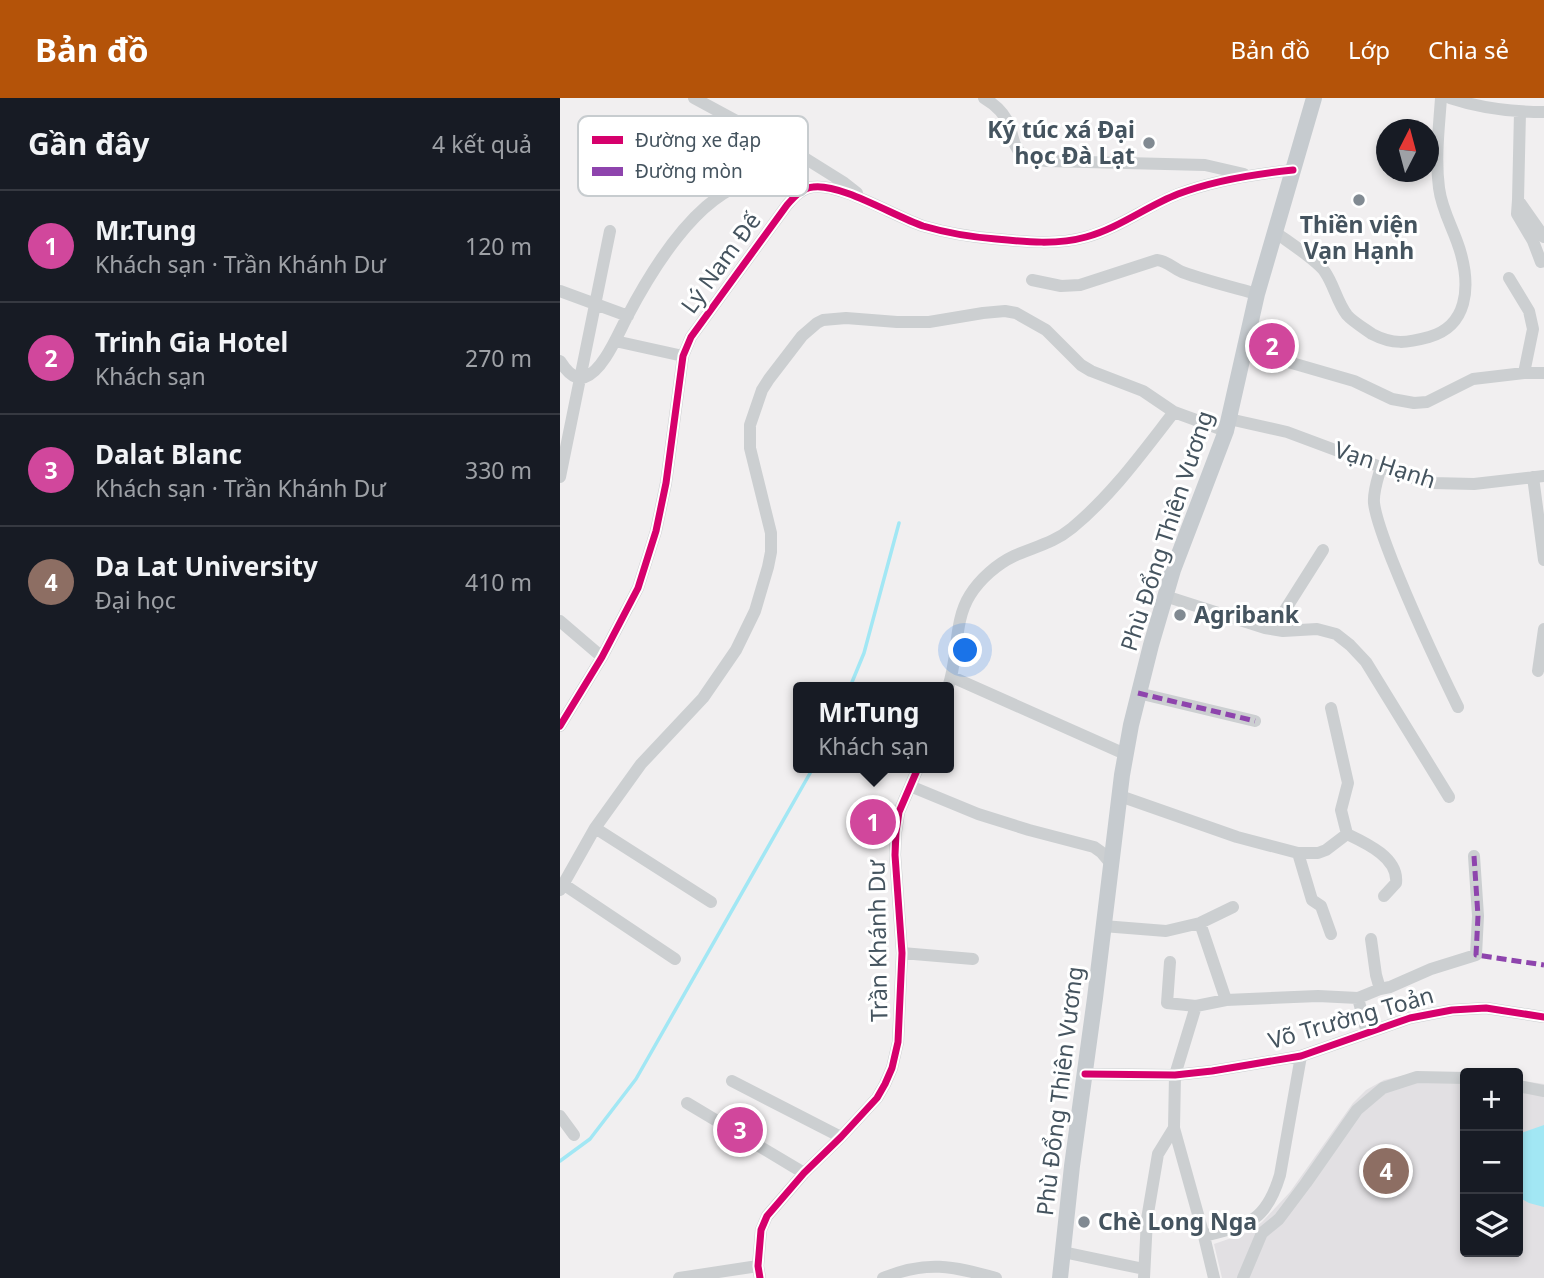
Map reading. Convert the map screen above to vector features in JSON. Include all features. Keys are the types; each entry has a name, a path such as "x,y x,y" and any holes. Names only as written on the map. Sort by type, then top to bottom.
{"main road":[{"name":"Phù Đổng Thiên Vương","path":"1060,1278 1125,754 1173,570 1228,425 1257,294 1314,98"}],"street":[{"path":"694,98 727,116"},
{"path":"984,98 995,104 1003,113 1018,150 1022,155 1031,158 1046,161 1205,165 1248,175"},
{"path":"1275,232 1324,270 1347,315 1373,334 1398,343 1434,335 1455,321 1460,314 1466,283 1461,252 1443,208 1439,190 1437,168 1441,98"},
{"path":"1450,98 1472,105 1520,112 1544,112"},
{"path":"1520,112 1517,214 1533,240 1541,262"},
{"path":"808,160 869,202"},
{"path":"808,189 813,187 835,189 922,226 957,234 1064,242 1107,229 1175,195 1203,186 1248,175 1293,170"},
{"path":"560,361 574,377 580,379 595,370 673,242 709,204 721,196"},
{"name":"Lý Nam Đế","path":"560,726 602,657 638,588 656,531 666,483 683,356 691,337 795,196"},
{"path":"1518,200 1544,237"},
{"path":"560,478 610,231"},
{"path":"1032,281 1061,286 1080,285 1157,260 1202,279 1257,294"},
{"path":"1509,278 1529,311 1533,329 1524,373"},
{"path":"560,291 628,316"},
{"path":"675,959 562,887 595,828 641,764 703,698 736,650 755,611 768,567 771,533 750,448 750,425 758,398 769,379 802,336 823,320 846,318 929,323 983,313 1017,313 1046,330 1080,365 1091,371 1143,391 1174,412 1228,425"},
{"path":"615,341 683,356"},
{"path":"1278,359 1354,381 1392,399 1414,403 1427,402 1473,379 1544,373"},
{"path":"950,682 960,617 970,595 983,579 1012,556 1042,546 1071,529 1111,491 1174,412"},
{"name":"Vạn Hạnh","path":"1228,425 1287,432 1432,484 1474,484 1538,477"},
{"path":"1381,467 1374,495 1378,519 1427,643 1458,706"},
{"path":"1538,477 1544,560"},
{"path":"1273,629 1323,550"},
{"path":"1166,596 1273,629 1317,629 1336,634 1366,662 1449,797"},
{"path":"560,621 602,657"},
{"path":"1538,671 1544,629"},
{"path":"954,684 1125,754"},
{"path":"1139,693 1255,721"},
{"path":"1331,708 1348,783 1341,810 1347,834 1382,855 1392,866 1397,880 1384,896"},
{"name":"Trần Khánh Dư","path":"759,1272 761,1230 767,1216 804,1173 877,1098 892,1068 898,1042 902,953 895,855 896,832 899,812 916,773"},
{"path":"910,786 978,814 1094,847 1111,864"},
{"path":"1120,796 1237,838 1298,853 1318,853 1326,850 1347,834"},
{"path":"595,828 711,902"},
{"path":"1298,853 1312,900 1321,906 1331,934"},
{"path":"1170,962 1167,1003 1196,1006 1226,1000 1318,996 1358,998 1390,987 1431,969 1476,955 1478,916 1474,856"},
{"path":"1103,926 1166,932 1200,923 1233,907"},
{"path":"1200,923 1226,1000"},
{"path":"1371,939 1380,989"},
{"path":"902,953 973,959"},
{"path":"1358,998 1367,1033"},
{"path":"1196,1006 1175,1075 1174,1128 1214,1278"},
{"name":"Võ Trường Toản","path":"1085,1074 1175,1075 1301,1056 1410,1018 1452,1010 1486,1008 1544,1017"},
{"path":"1204,1236 1249,1223 1266,1208 1280,1175 1301,1056"},
{"path":"1243,1278 1262,1233 1279,1219 1357,1110 1383,1088 1416,1077 1460,1078"},
{"path":"732,1081 841,1137"},
{"path":"1523,1087 1544,1091"},
{"path":"687,1103 804,1173"},
{"path":"560,1116 574,1135"},
{"path":"1063,1252 1144,1273 1147,1219 1158,1154 1174,1128"},
{"path":"883,1278 932,1265 958,1268 996,1278"},
{"path":"679,1278 759,1272"}],"shaded area":[{"path":"1418,1072 1460,1073 1460,1257 1523,1257 1523,1081 1544,1084 1544,1278 1222,1278 1214,1244 1246,1233 1262,1222 1290,1192 1353,1103 1366,1090 1384,1080"}],"water":[{"path":"1544,1125 1544,1207 1523,1200 1523,1132"}],"waterway":[{"path":"852,682 864,653 899,523"},
{"path":"560,1161 590,1139 636,1079 810,773"}],"marked path":[{"path":"1138,693 1255,721"},
{"path":"1474,856 1478,916 1476,955 1544,965"}],"cycle path":[{"path":"808,188 824,187 838,190 941,231 987,238 1053,242 1075,240 1098,233 1192,189 1235,178 1293,170"},
{"path":"560,726 602,657 638,588 656,531 666,483 683,356 691,337 796,196"},
{"path":"760,1278 758,1266 761,1230 767,1216 804,1173 877,1098 892,1068 898,1042 902,953 895,855 896,832 899,812 916,773"},
{"path":"1085,1074 1175,1075 1301,1056 1410,1018 1452,1010 1486,1008 1544,1017"}],"place":[{"name":"Ký túc xá Đại học Đà Lạt","path":"1149,143"},
{"name":"Thiền viện Vạn Hạnh","path":"1359,200"},
{"name":"Trinh Gia Hotel","path":"1272,346"},
{"name":"Agribank","path":"1180,615"},
{"name":"Mr.Tung","path":"873,822"},
{"name":"Dalat Blanc","path":"740,1130"},
{"name":"Da Lat University","path":"1386,1171"},
{"name":"Chè Long Nga","path":"1084,1222"}]}
